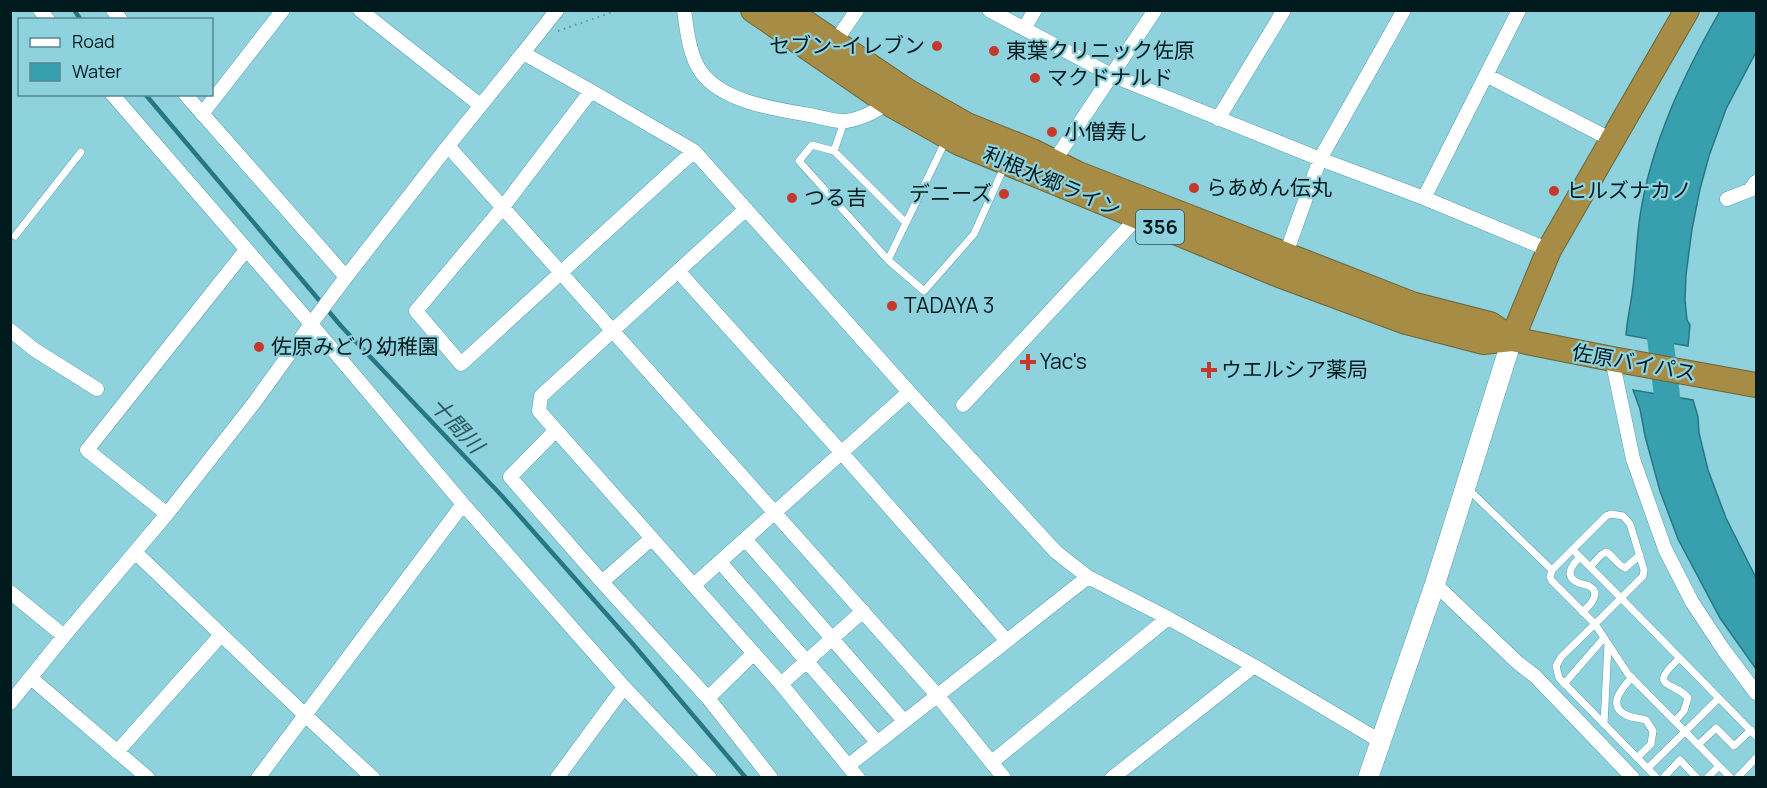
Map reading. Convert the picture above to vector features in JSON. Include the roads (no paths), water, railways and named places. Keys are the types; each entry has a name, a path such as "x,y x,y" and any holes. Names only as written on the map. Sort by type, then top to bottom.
{"highway":[{"name":"利根水郷ライン","path":"753,10 1137,218 1282,265"},
{"name":"利根水郷ライン","path":"787,10 829,52 888,103 960,143 1006,163 1076,172 1406,322 1483,342 1512,339"},
{"path":"1512,339 1549,250 1687,10"},
{"name":"佐原バイパス","path":"1512,339 1756,385"}],"street":[{"path":"202,114 283,10"},
{"path":"360,10 480,105"},
{"path":"10,703 167,514 254,403 342,283 556,10"},
{"path":"684,10 692,56 700,70 709,82 737,97 753,104 845,121 871,114 888,103"},
{"path":"829,52 856,10"},
{"path":"989,10 1112,75 1218,119 1424,198 1549,250"},
{"path":"1023,29 1035,10"},
{"path":"1049,170 1155,10"},
{"path":"1218,119 1284,10"},
{"path":"1282,265 1320,159 1404,10"},
{"path":"1424,198 1519,10"},
{"path":"522,53 694,151 909,392 1056,552 1088,577 1254,666 1380,741"},
{"path":"1486,75 1612,140"},
{"path":"591,91 503,207 416,311 461,364 694,151"},
{"path":"114,96 463,504 624,687 710,777"},
{"path":"187,96 342,283"},
{"path":"448,146 863,611 937,695 1004,777"},
{"path":"1727,199 1750,190 1756,182"},
{"path":"746,209 541,396 539,411 754,653 858,777"},
{"path":"963,405 1137,218"},
{"path":"167,514 87,450 246,250"},
{"path":"678,271 1006,640"},
{"path":"10,330 35,350 97,389"},
{"path":"1368,777 1435,584 1512,339"},
{"path":"1616,360 1633,459 1665,549 1692,602 1756,693"},
{"path":"694,585 909,392"},
{"path":"556,430 510,477 708,699 771,777"},
{"path":"258,777 463,504"},
{"path":"602,582 651,538"},
{"path":"745,539 904,721"},
{"path":"135,552 373,777"},
{"path":"720,562 877,742"},
{"path":"849,765 1088,577"},
{"path":"1435,584 1534,676 1633,777"},
{"path":"10,592 64,636"},
{"path":"781,684 863,611"},
{"path":"992,762 1168,618"},
{"path":"117,752 221,635"},
{"path":"708,699 754,653"},
{"path":"1118,776 1254,666"},
{"path":"31,678 148,777"},
{"path":"557,777 624,687"}],"lane":[{"path":"834,152 845,121"},
{"path":"888,260 947,136"},
{"path":"905,222 834,152 812,145 799,161 888,260 924,291 974,234 1006,163"},
{"path":"15,236 81,152"},
{"path":"1466,486 1552,570"},
{"path":"1657,777 1564,684 1559,678 1556,666 1561,657 1594,624 1644,576 1630,524 1623,516 1611,514 1606,516 1552,570 1550,577 1594,624 1632,677 1731,777"},
{"path":"1573,550 1754,733 1734,746 1716,728 1698,745"},
{"path":"1590,567 1605,552 1611,555 1618,565 1625,568 1640,555"},
{"path":"1580,557 1570,570 1571,576 1574,581 1590,586 1594,591 1591,606 1582,612"},
{"path":"1564,684 1606,641"},
{"path":"1604,724 1606,641"},
{"path":"1675,721 1684,711 1688,698 1683,691 1668,686 1664,674 1680,658"},
{"path":"1632,677 1620,690 1617,703 1626,715 1646,720 1653,731 1651,744 1637,758"},
{"path":"1648,768 1719,698"},
{"path":"1737,777 1756,758"},
{"path":"1663,777 1680,760 1697,777"},
{"path":"1707,777 1719,766"}],"water":[{"path":"1720,11 1756,11 1756,52 1726,109 1700,189 1686,275 1685,300 1687,320 1690,325 1688,346 1626,335 1640,216 1652,162 1682,84"},
{"path":"1633,390 1693,400 1708,470 1726,518 1756,578 1756,669 1720,618 1678,539 1660,491 1640,409"}],"waterway":[{"name":"十間川","path":"74,10 80,18"},
{"name":"十間川","path":"147,96 341,326 502,496 632,643 746,778"},
{"path":"1659,306 1658,320 1671,430"}],"place":[{"name":"セブン-イレブン","path":"937,46"},
{"name":"東葉クリニック佐原","path":"994,51"},
{"name":"マクドナルド","path":"1035,78"},
{"name":"小僧寿し","path":"1052,132"},
{"name":"らあめん伝丸","path":"1194,188"},
{"name":"ヒルズナカノ","path":"1554,191"},
{"name":"デニーズ","path":"1004,194"},
{"name":"つる吉","path":"792,198"},
{"name":"TADAYA 3","path":"892,306"},
{"name":"佐原みどり幼稚園","path":"259,347"},
{"name":"Yac's","path":"1028,362"},
{"name":"ウエルシア薬局","path":"1209,370"}]}
